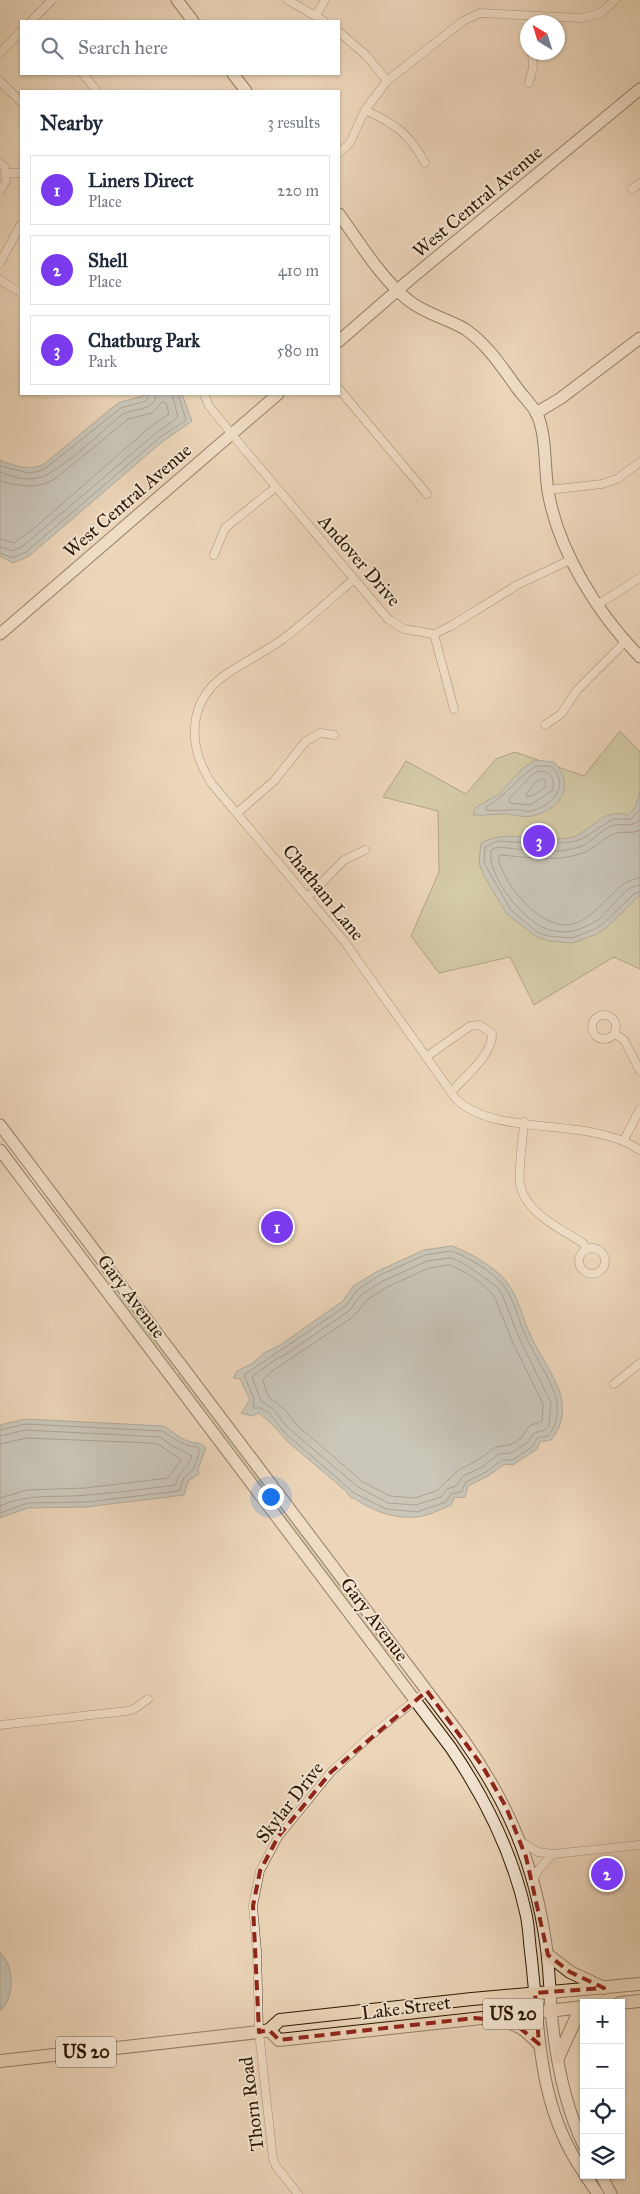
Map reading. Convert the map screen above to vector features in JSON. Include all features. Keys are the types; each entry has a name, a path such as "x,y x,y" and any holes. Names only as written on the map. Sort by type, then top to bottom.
{"main road":[{"path":"177,0 192,20"},
{"path":"234,75 245,90"},
{"name":"West Central Avenue","path":"340,340 640,89"},
{"path":"340,215 376,266 398,290 409,301 431,314 453,323 476,338 488,350 536,413 545,452 548,490 555,519 572,559 596,606 625,642 640,657"},
{"path":"536,413 561,398 640,338"},
{"name":"West Central Avenue","path":"0,634 277,395"},
{"name":"Gary Avenue","path":"0,1125 483,1767 506,1808 534,1879 548,1955 551,2010 558,2058 567,2098 580,2135"},
{"name":"Gary Avenue","path":"0,1150 451,1748 475,1786 501,1839 516,1877 526,1914 539,2044 547,2095 559,2130 580,2167"},
{"path":"548,1955 570,1972 604,1988"},
{"name":"US 20","path":"550,1993 640,1984"},
{"name":"Lake Street","path":"0,2061 264,2031 280,2020 550,1993"},
{"path":"625,2002 640,2000"},
{"name":"US 20","path":"551,2010 580,2007"},
{"name":"Lake Street","path":"264,2031 279,2040 551,2010"},
{"path":"558,2058 576,2018 580,2016"},
{"path":"475,2018 514,2023 527,2031 539,2044"},
{"name":"Gary Avenue","path":"588,2179 598,2194"},
{"path":"603,2179 611,2194"}],"street":[{"path":"32,20 52,0"},
{"path":"288,0 322,20"},
{"path":"316,16 325,0"},
{"path":"565,18 581,18 601,13 614,0"},
{"path":"477,4 480,13"},
{"path":"340,152 350,143 365,110 387,81 463,21 480,13 520,18"},
{"path":"0,53 20,32"},
{"path":"340,33 367,56 387,81"},
{"path":"529,83 533,68 532,60"},
{"path":"84,75 96,90"},
{"path":"0,81 20,101"},
{"path":"365,110 392,123 415,144 425,163"},
{"path":"0,163 5,167 6,173 6,181 0,191"},
{"path":"6,173 20,172"},
{"path":"632,189 640,183"},
{"path":"0,263 20,226"},
{"path":"0,280 20,292"},
{"path":"340,390 427,494"},
{"name":"Andover Drive","path":"204,395 209,406 231,434 394,625 404,629 434,634"},
{"path":"548,490 602,484 617,479 640,462"},
{"path":"214,555 225,528 276,487"},
{"path":"454,708 434,634 451,626 517,585 572,559"},
{"path":"596,606 640,578"},
{"name":"Chatham Lane","path":"354,579 283,639 217,682 203,700 195,718 195,744 198,759 212,784 308,897 356,958 462,1105 481,1115 588,1131 624,1140 640,1150"},
{"path":"545,726 561,714 577,690 625,642"},
{"path":"237,813 274,781 305,742 320,733 334,735"},
{"path":"308,897 344,860 364,850"},
{"path":"426,1057 470,1026 479,1025 492,1033 493,1040 488,1051 451,1092"},
{"path":"615,1034 624,1040 640,1070"},
{"path":"624,1140 640,1110"},
{"path":"524,1122 520,1183 525,1197 540,1214 583,1243 586,1249"},
{"path":"614,1384 640,1362"},
{"name":"Skylar Drive","path":"264,2031 253,1906 260,1871 278,1837 331,1772 370,1736 414,1700 427,1692"},
{"path":"0,1725 127,1711 134,1709 148,1699"},
{"path":"521,1842 538,1852 553,1854 640,1846"},
{"path":"534,1879 539,1869 553,1854"},
{"name":"Thorn Road","path":"264,2031 273,2159 276,2166 298,2194"}],"highlighted area":[{"path":"427,1691 483,1767 506,1807 526,1857 548,1955 570,1972 604,1988 535,1993 539,2044 514,2023 475,2018 279,2040 269,2030 259,2032 253,1906 260,1871 278,1837 331,1772"}],"green space":[{"path":"620,731 640,752 640,969 614,957 534,1005 510,957 439,973 411,936 439,872 438,811 383,797 406,761 466,794 496,759 515,752 584,776"},
{"path":"109,1279 176,1367 172,1370 116,1295"},
{"path":"180,1373 395,1660 354,1611 177,1376"}],"water":[{"path":"146,395 182,395 192,421 162,442 29,556 13,563 0,556 0,460 16,466 33,467 44,464 118,403"},
{"path":"535,760 554,762 561,771 564,779 564,788 558,802 542,813 529,816 504,814 473,815 475,808 499,794 522,769"},
{"path":"640,792 640,895 607,927 597,934 573,943 548,941 535,936 507,914 484,876 479,863 481,843 491,839 512,836 569,838 581,833 607,815 628,815 635,808"},
{"path":"452,1246 489,1265 510,1287 531,1336 557,1386 562,1402 562,1418 557,1432 551,1440 540,1442 537,1449 513,1465 505,1464 488,1476 468,1486 465,1497 454,1498 451,1505 430,1514 400,1517 368,1507 351,1498 347,1492 287,1441 259,1413 252,1416 241,1413 250,1400 240,1379 233,1378 237,1371 253,1363 264,1353 280,1345 343,1301 353,1286 378,1271 424,1250"},
{"path":"25,1419 164,1426 182,1438 206,1448 198,1469 199,1474 188,1481 184,1495 86,1507 28,1508 0,1518 0,1425"},
{"path":"0,1953 5,1959 11,1974 11,1990 5,2005 0,2011"}],"place":[{"name":"Chatburg Park","path":"539,841"},
{"name":"Liners Direct","path":"277,1227"},
{"name":"Shell","path":"607,1874"}]}
